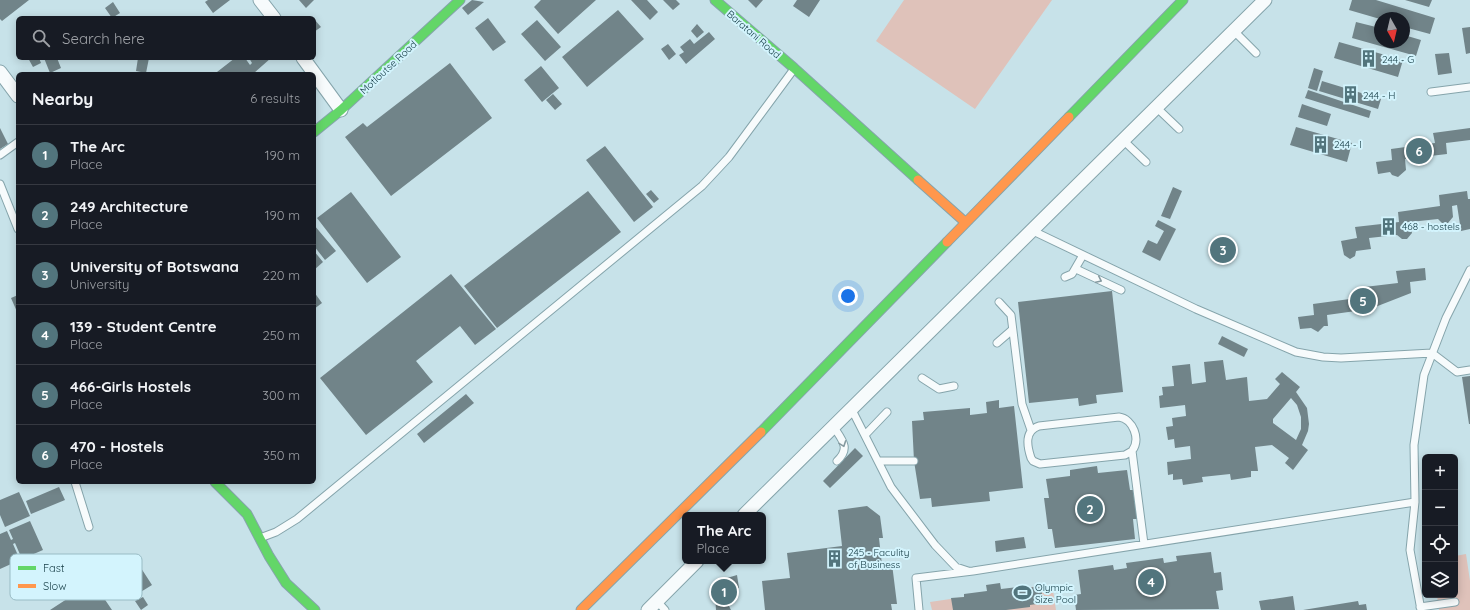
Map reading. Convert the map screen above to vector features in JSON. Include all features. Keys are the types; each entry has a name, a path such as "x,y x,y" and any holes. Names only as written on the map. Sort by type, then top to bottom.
{"street":[{"path":"260,0 272,16"},
{"name":"Motloutse Road","path":"316,130 341,110 460,0"},
{"name":"Baratani Road","path":"715,0 794,68 965,222"},
{"path":"581,610 773,420 1183,0"},
{"path":"747,512 1265,0"},
{"path":"304,60 313,72"},
{"path":"0,72 16,93"},
{"path":"316,76 341,110"},
{"path":"217,484 248,514 286,583 315,610"},
{"path":"657,607 694,564"}],"lane":[{"path":"1234,31 1256,53"},
{"path":"260,538 276,532 297,519 702,186 730,157 794,68"},
{"path":"1431,92 1470,86"},
{"path":"1156,107 1178,129"},
{"path":"1124,140 1146,162"},
{"path":"0,155 16,143"},
{"path":"0,184 16,224"},
{"path":"1031,230 1196,309 1296,352 1323,357 1341,358 1432,353 1457,372 1470,370"},
{"path":"1065,277 1070,276 1076,269 1083,255"},
{"path":"1076,269 1121,290"},
{"path":"1455,602 1421,609 1410,550 1415,502 1414,446 1424,375 1432,353 1470,270"},
{"path":"999,302 1010,315 1022,404 1031,430"},
{"path":"997,343 1012,330"},
{"path":"922,378 939,389 954,386"},
{"path":"851,408 891,487 935,545 956,566 972,571"},
{"path":"865,435 887,412"},
{"path":"1124,418 1133,425 1135,445 1132,451 1125,455 1040,464 1033,461 1030,454 1028,436 1031,430 1039,426 1124,418"},
{"path":"833,426 845,445 843,456 837,462"},
{"path":"1132,451 1144,544"},
{"path":"878,461 914,460"},
{"path":"76,484 89,527"},
{"path":"919,610 916,578 972,571 1415,502"}],"shaded area":[{"path":"904,0 1052,0 975,109 876,41"},
{"path":"1466,554 1470,581 1470,610 1439,610 1437,598 1458,598 1458,555"},
{"name":"Olympic Size Pool","path":"1052,584 1056,610 932,610 930,602"}],"building":[{"path":"0,0 29,0 2,21 0,19"},
{"path":"208,0 230,0 213,13 205,2"},
{"path":"299,0 314,0 306,8"},
{"path":"472,0 484,2 468,15 462,8"},
{"path":"541,0 596,0 558,34 534,7"},
{"path":"631,0 647,0 658,12 650,20"},
{"path":"663,0 676,0 680,4 673,10"},
{"path":"748,0 763,0 756,8"},
{"path":"797,0 820,0 809,17 793,6"},
{"path":"1352,0 1376,0 1435,18 1430,34 1410,29 1410,12 1374,12 1374,17 1349,10"},
{"path":"1405,0 1432,0 1429,7"},
{"path":"113,2 120,13 115,16 111,16 105,8"},
{"path":"618,10 644,39 587,87 562,57"},
{"path":"488,18 506,42 493,51 475,28"},
{"path":"537,20 561,47 545,61 521,34"},
{"path":"316,21 321,27 316,31"},
{"path":"1356,22 1374,26 1374,44 1352,38"},
{"path":"697,24 704,32 697,38 691,31"},
{"path":"1470,27 1470,53 1466,54 1462,28"},
{"path":"709,32 715,39 686,64 679,55 684,52 680,47 690,39 694,44"},
{"path":"1410,37 1421,40 1416,56 1388,48 1410,48"},
{"name":"244 - G","path":"1339,42 1403,60 1398,77 1334,58"},
{"path":"668,44 676,54 669,60 661,49"},
{"path":"1449,53 1452,73 1438,75 1435,54"},
{"path":"29,60 40,60 41,63 33,67"},
{"path":"45,60 58,60 61,68 50,72"},
{"path":"138,60 149,60 146,72 136,71"},
{"path":"232,60 246,60 250,65 252,63 250,60 269,60 255,72 217,72"},
{"path":"450,63 492,118 391,196 345,137 363,123 367,127"},
{"path":"541,66 559,88 542,102 524,80"},
{"path":"1314,68 1323,71 1317,91 1308,88"},
{"name":"244 - H","path":"1322,81 1381,99 1378,109 1319,91"},
{"path":"1308,90 1371,111 1369,118 1305,98"},
{"path":"553,94 562,104 555,110 546,100"},
{"path":"1302,104 1331,114 1327,126 1298,117"},
{"name":"244 - I","path":"1296,127 1352,143 1347,162 1290,145"},
{"path":"0,128 8,144 0,149"},
{"path":"1470,128 1470,140 1446,143 1447,154 1405,159 1406,170 1398,177 1392,175 1390,172 1378,174 1376,162 1392,160 1391,149 1435,143 1433,133"},
{"path":"605,146 653,207 634,222 586,160"},
{"path":"1173,187 1182,191 1170,219 1161,216"},
{"path":"651,190 659,199 654,203 646,194"},
{"path":"588,191 621,232 497,328 464,286"},
{"name":"468 - hostels","path":"1467,191 1468,199 1470,199 1470,229 1461,231 1457,205 1452,206 1453,217 1448,223 1443,224 1438,219 1410,222 1412,233 1407,239 1402,239 1397,235 1369,238 1371,249 1356,251 1355,256 1350,259 1344,255 1341,241 1357,238 1355,227 1399,222 1398,212 1440,206 1439,195"},
{"path":"351,192 401,257 367,283 317,218"},
{"path":"1158,220 1176,229 1160,261 1142,252 1148,240 1157,244 1164,231 1155,226"},
{"path":"316,227 336,251 325,260 316,249"},
{"path":"316,253 323,262 316,268"},
{"path":"1425,268 1426,280 1410,282 1411,293 1370,309 1327,315 1328,326 1324,326 1318,332 1311,328 1300,329 1298,317 1314,315 1313,304 1357,298 1356,288 1398,283 1396,271"},
{"path":"451,274 496,329 475,345 460,326 416,361 433,382 366,435 320,378"},
{"path":"1112,291 1123,392 1096,395 1097,403 1079,406 1078,398 1029,403 1018,302"},
{"path":"316,295 322,303 316,308"},
{"path":"16,296 16,309 11,298"},
{"path":"1222,336 1248,349 1244,357 1218,344"},
{"path":"1223,360 1226,380 1247,377 1249,401 1267,399 1280,384 1275,379 1282,372 1300,387 1296,392 1307,408 1309,424 1308,431 1302,445 1308,450 1293,470 1285,463 1289,458 1272,445 1255,447 1258,471 1251,471 1251,477 1231,480 1230,474 1202,477 1203,482 1183,485 1182,479 1173,480 1173,474 1168,475 1167,462 1191,459 1190,446 1175,448 1174,439 1168,440 1166,427 1173,426 1172,418 1186,416 1185,405 1160,408 1159,396 1163,395 1162,387 1174,386 1172,366 1190,364 1192,384 1206,382 1204,362","holes":["1291,398 1297,405 1301,417 1301,429 1296,440 1273,423 1273,419"]},
{"path":"1470,376 1470,424 1469,424 1462,377"},
{"path":"466,394 474,403 424,443 417,434"},
{"path":"999,400 999,408 1014,406 1023,488 989,492 990,501 932,507 931,498 920,499 914,461 912,421 924,420 923,412 970,408 970,415 987,413 986,402"},
{"path":"855,448 863,456 830,488 823,481"},
{"path":"1097,466 1098,473 1127,470 1130,490 1133,490 1137,519 1133,519 1135,539 1055,548 1052,529 1048,529 1044,498 1049,498 1046,479 1070,476 1070,470"},
{"path":"59,487 65,500 31,514 26,501"},
{"path":"19,492 30,516 5,527 0,515 0,500"},
{"name":"245 - Faculity of Business","path":"867,506 880,516 883,538 879,538 882,565 892,564 897,604 891,604 892,610 765,610 762,581 790,578 787,553 842,546 838,510"},
{"path":"30,521 43,550 34,554 20,554 15,543 13,544 17,554 10,554 10,564 0,569 0,534 7,531 11,540 13,539 9,530"},
{"path":"1024,537 1026,548 996,552 995,541"},
{"path":"1211,552 1214,573 1221,572 1223,590 1216,591 1219,609 1076,610 1074,595 1081,594 1078,570 1113,565 1114,570 1127,568 1126,563 1163,558 1164,563 1177,561 1176,556"},
{"path":"142,570 152,585 142,591"},
{"path":"737,575 739,588 734,590 728,598 728,604 731,610 716,610 715,595 719,586 727,578"},
{"name":"Olympic Size Pool","path":"1000,583 1001,589 1041,586 1043,603 1030,605 1030,607 1006,610 953,610 951,598 964,597 964,594 987,591 986,585"},
{"path":"1293,596 1295,610 1261,610 1259,601"},
{"path":"142,598 148,605 141,610 135,601 142,600"},
{"path":"65,600 105,600 112,610 50,610"},
{"path":"1358,601 1359,605 1366,604 1367,610 1303,610"}],"traffic: fast":[{"path":"316,130 341,110 460,0"},
{"path":"715,0 794,68 918,180"},
{"path":"1069,117 1183,0"},
{"path":"761,432 947,242"},
{"path":"217,484 247,514 269,556 286,583 315,610"}],"traffic: slow":[{"path":"947,242 1069,117"},
{"path":"918,180 965,222"},
{"path":"581,610 761,432"}],"place":[{"name":"244 - G","path":"1369,59"},
{"name":"244 - H","path":"1350,95"},
{"name":"244 - I","path":"1321,144"},
{"name":"470 - Hostels","path":"1419,151"},
{"name":"468 - hostels","path":"1389,226"},
{"name":"University of Botswana","path":"1223,250"},
{"name":"466-Girls Hostels","path":"1363,301"},
{"name":"249 Architecture","path":"1090,509"},
{"name":"245 - Faculity of Business","path":"835,558"},
{"name":"139 - Student Centre","path":"1151,582"},
{"name":"The Arc","path":"724,592"},
{"name":"Olympic Size Pool","path":"1022,593"}]}
